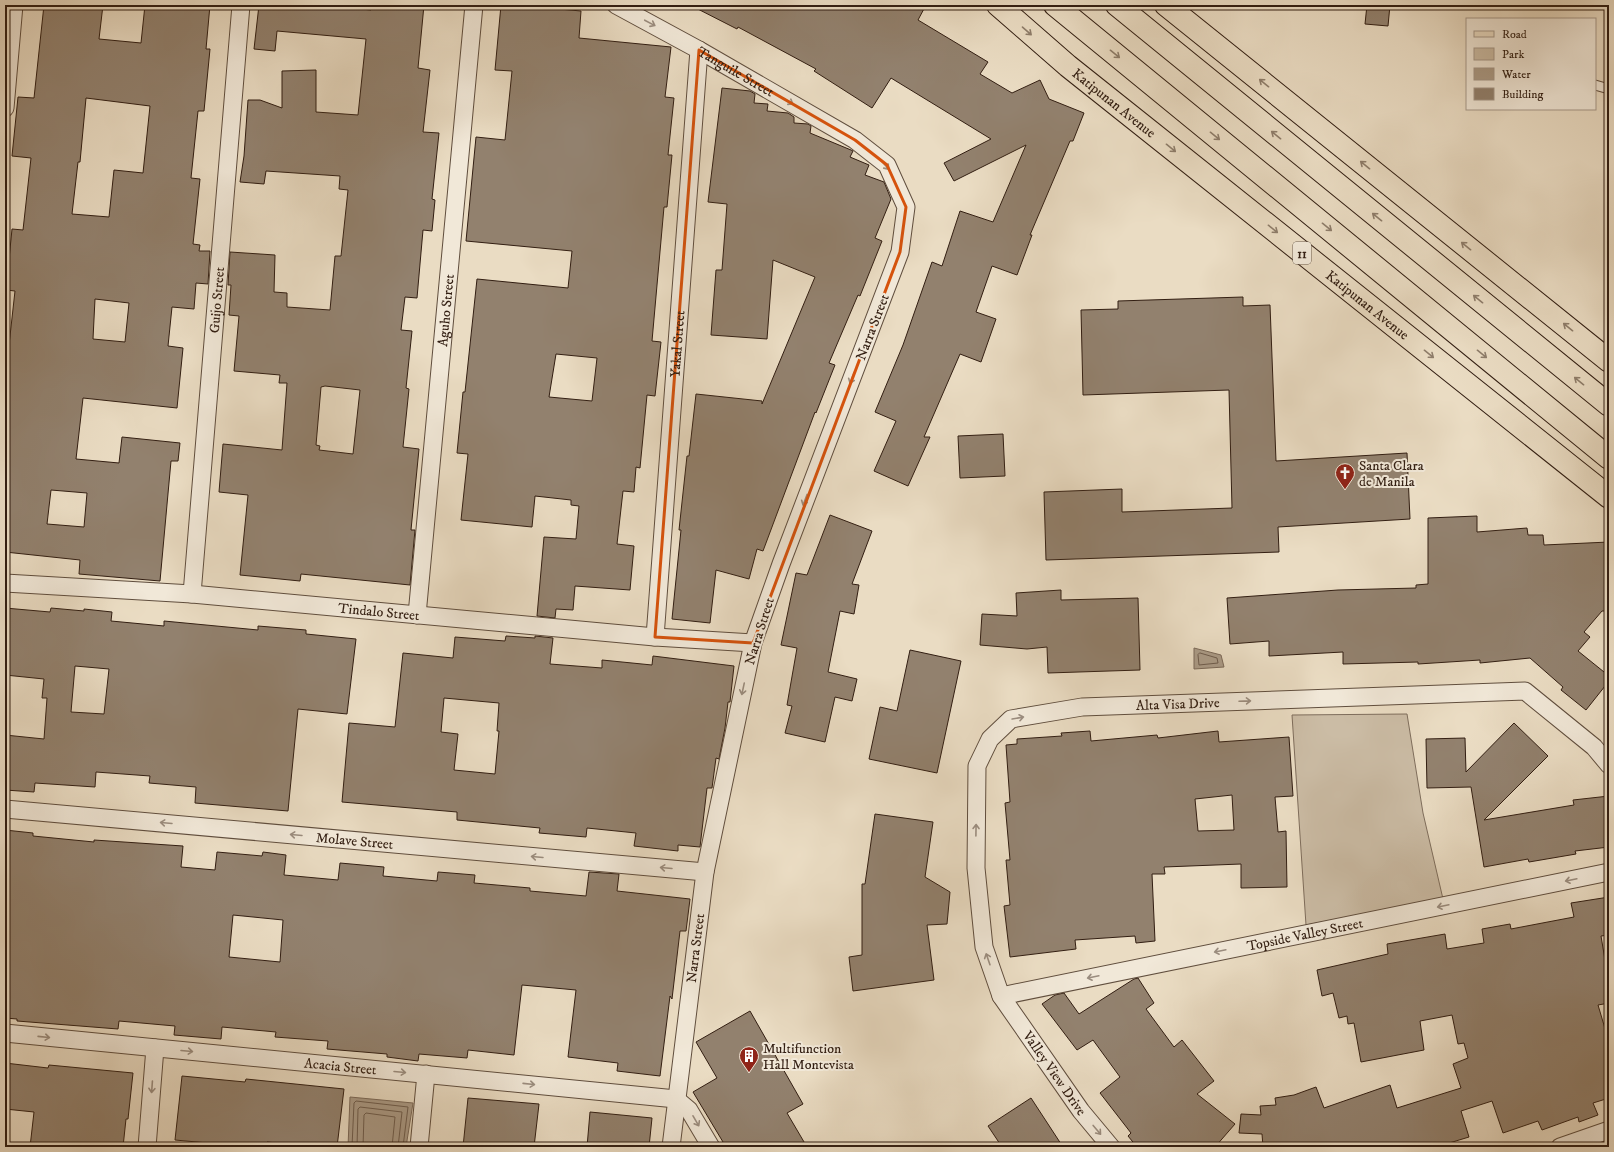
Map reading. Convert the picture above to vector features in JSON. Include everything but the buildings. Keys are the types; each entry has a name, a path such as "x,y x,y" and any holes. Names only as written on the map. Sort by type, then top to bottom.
{"main road":[{"name":"Katipunan Avenue","path":"998,5 1080,76 1609,497"},
{"path":"1054,5 1609,458"},
{"path":"1117,5 1609,405"},
{"path":"1166,5 1609,361"}],"street":[{"path":"5,108 14,5"},
{"name":"Guijo Street","path":"192,594 241,5"},
{"name":"Aguho Street","path":"417,615 474,5"},
{"name":"Tanguile Street","path":"616,5 699,50 855,140"},
{"name":"Yakal Street","path":"655,637 699,50"},
{"name":"Narra Street","path":"671,1147 705,872 753,643 781,564 900,252 906,207 887,165 855,140"},
{"name":"Tindalo Street","path":"5,583 192,594 655,637 753,643"},
{"name":"Alta Visa Drive","path":"1001,996 984,947 977,876 977,766 990,739 1011,719 1082,707 1525,691 1594,747 1609,765"},
{"name":"Molave Street","path":"5,809 705,872"},
{"name":"Topside Valley Street","path":"1001,996 1609,872"},
{"name":"Valley View Drive","path":"1001,996 1081,1111 1111,1147"},
{"name":"Acacia Street","path":"5,1032 676,1099"},
{"path":"147,1147 155,1048"},
{"path":"419,1147 426,1074"},
{"path":"676,1099 689,1110 711,1147"},
{"path":"1560,1147 1609,1130"}],"lane":[{"path":"1596,85 1609,89"}],"highlighted area":[{"path":"699,50 855,140 887,165 906,207 900,252 753,643 655,637"}],"green space":[{"path":"1407,714 1423,813 1443,899 1306,925 1292,715"}],"water":[{"path":"1194,648 1221,655 1224,667 1194,669"},
{"path":"350,1097 413,1103 406,1147 348,1147"}],"place":[{"name":"Santa Clara de Manila","path":"1345,490"},
{"name":"Multifunction Hall Montevista","path":"749,1073"}]}
